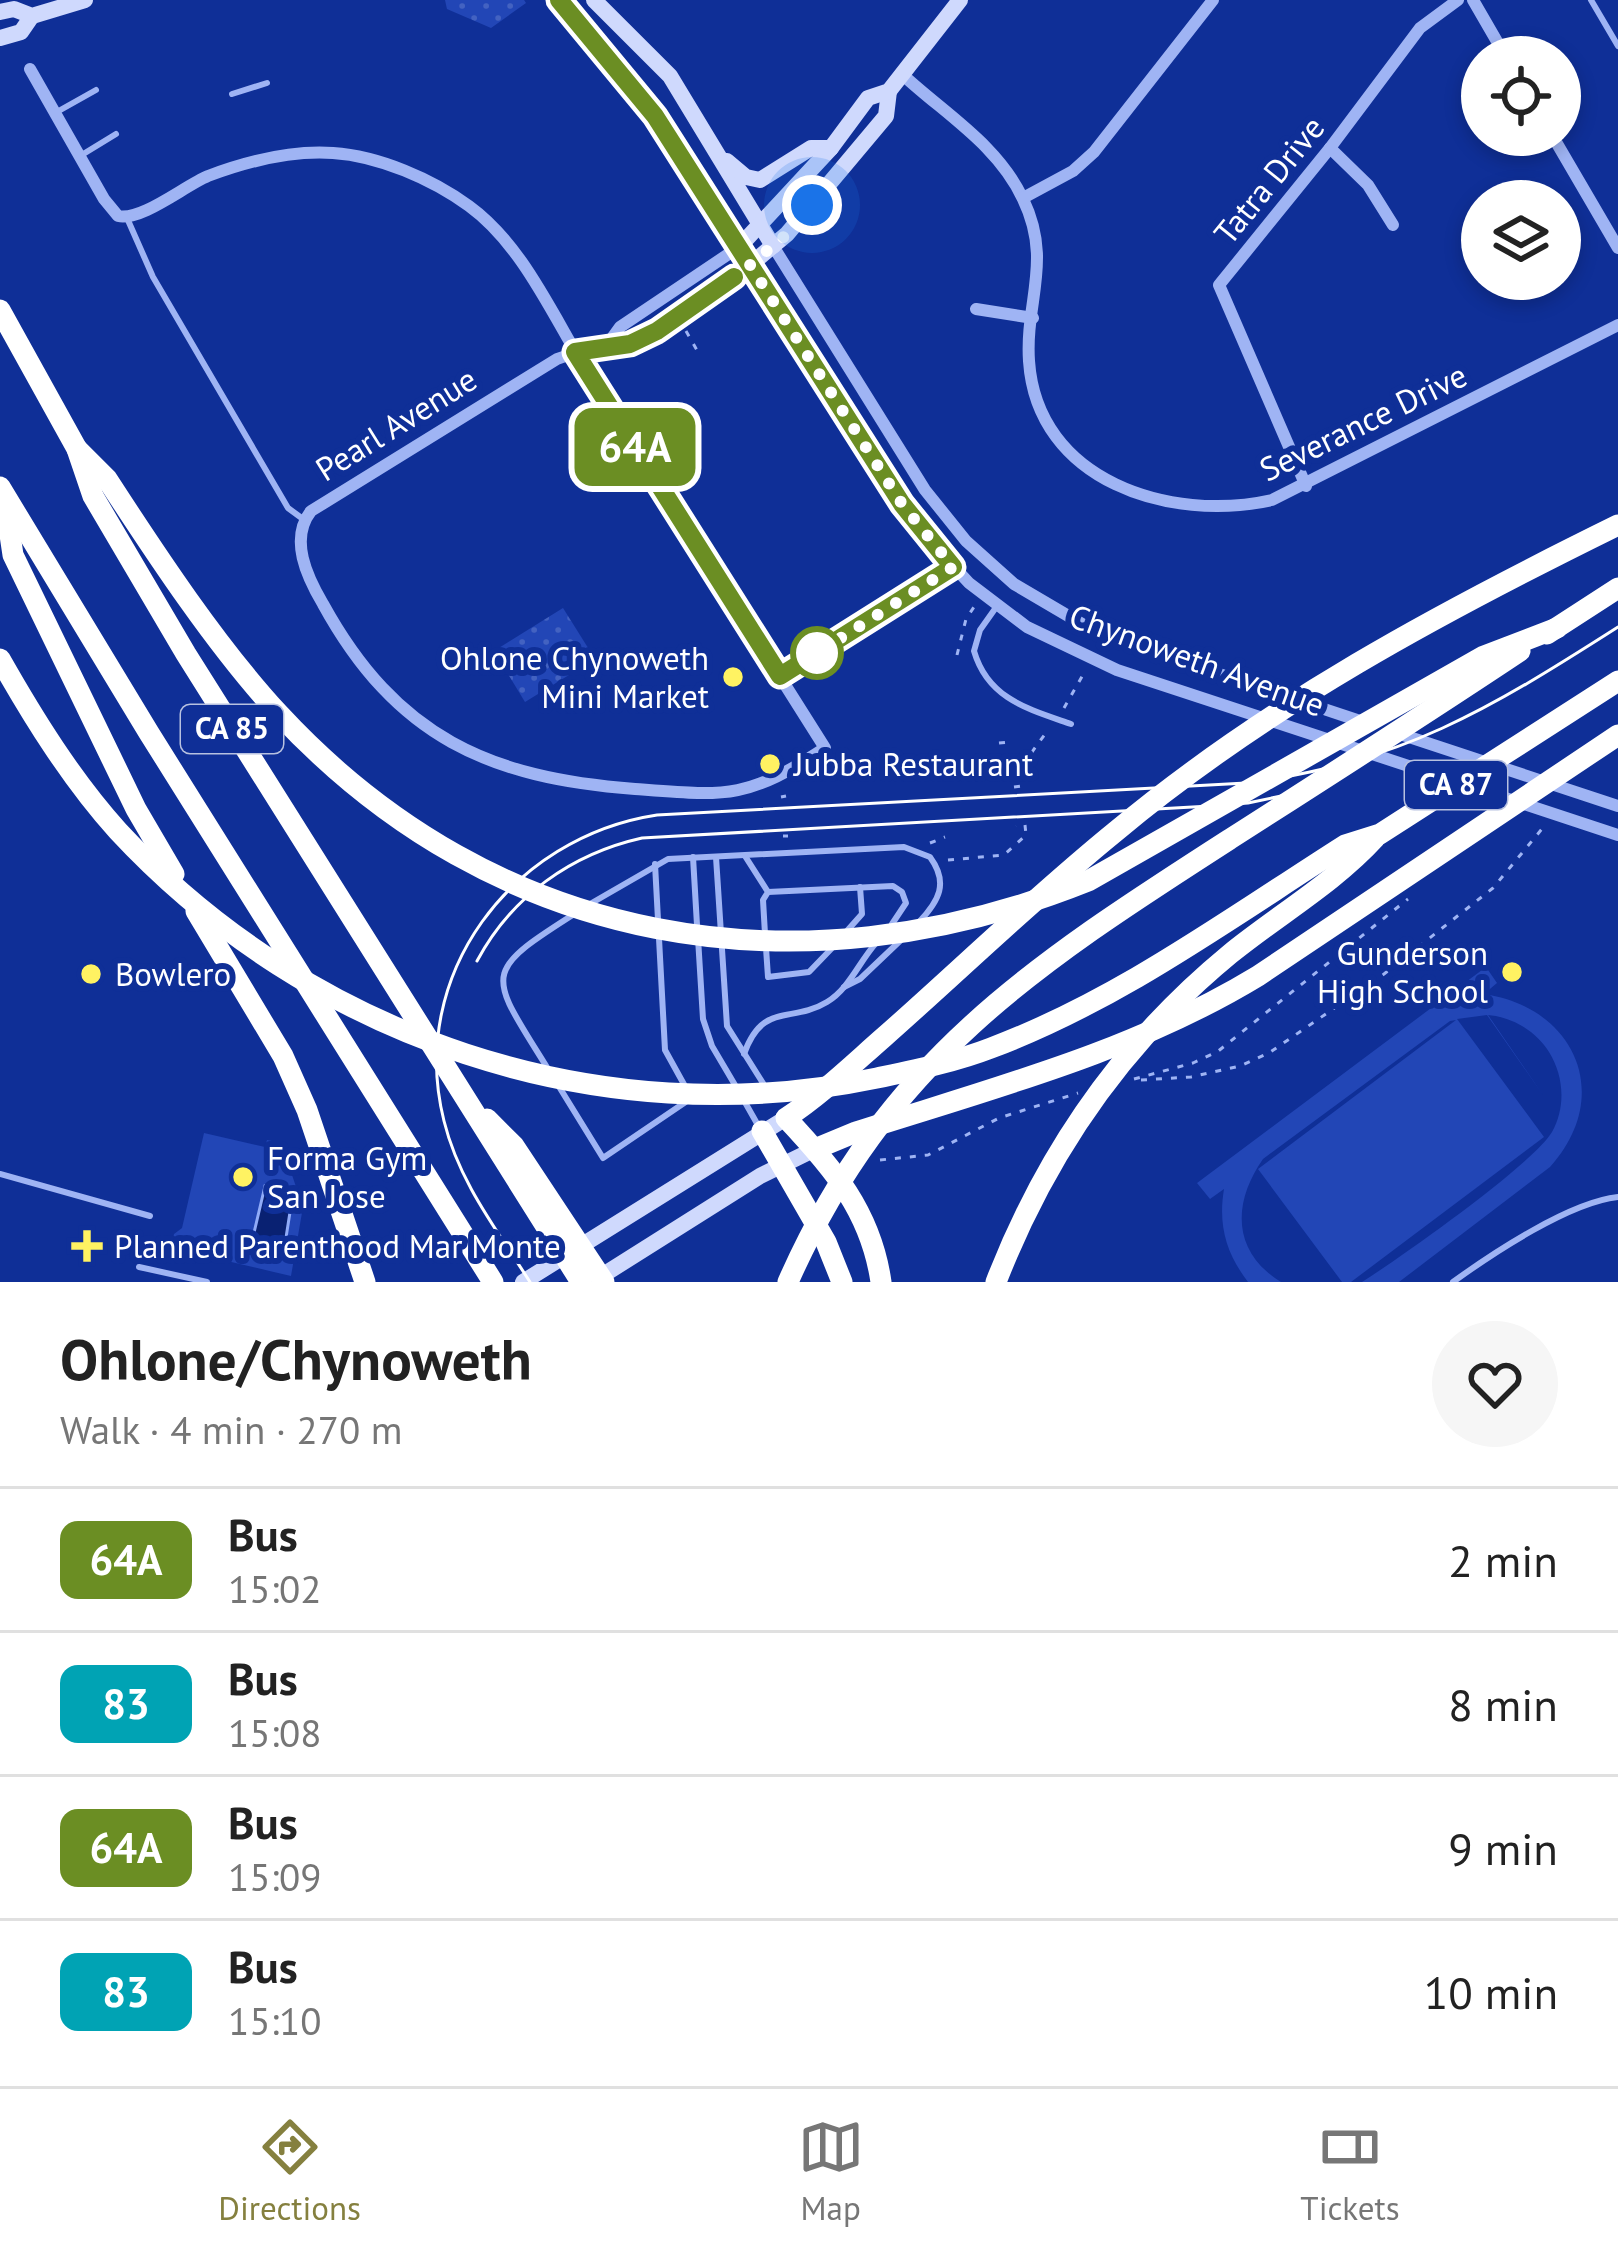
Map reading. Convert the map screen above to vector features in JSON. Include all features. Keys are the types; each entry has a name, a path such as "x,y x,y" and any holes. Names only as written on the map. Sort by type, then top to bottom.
{"highway":[{"name":"CA 85","path":"0,310 76,449 93,496 186,654 580,1282"},
{"path":"76,449 106,479 278,712 374,800 454,853 539,894 674,933 831,943 938,929 1034,902 1088,881 1484,656 1557,628"},
{"name":"CA 85","path":"2,491 487,1273"},
{"path":"2,491 13,555 136,809 283,1056 308,1110 365,1282"},
{"path":"881,1282 868,1227 856,1202 835,1169 786,1118 1095,849 1227,746 1356,664 1618,525"},
{"path":"788,1282 820,1215 865,1144 932,1061 980,1014 1088,931 1618,588"},
{"path":"0,659 89,797 161,874 252,949 304,982 402,1032 559,1081 703,1096 810,1091 986,1050 1107,994 1345,845 1379,834"},
{"name":"CA 87","path":"1379,834 1618,681"},
{"path":"815,1149 1113,1049 1172,1024 1258,976 1618,735"},
{"path":"996,1282 1023,1216 1069,1135 1120,1064 1195,984 1355,860 1379,834"},
{"path":"461,1094 514,1145 604,1282"},
{"path":"762,1131 826,1242 842,1282"}],"street":[{"path":"0,38 21,32 32,16 85,0"},
{"name":"Chynoweth Avenue","path":"559,0 655,116 902,504 953,567 997,606 1088,659 1618,835"},
{"name":"Chynoweth Avenue","path":"594,0 661,65 944,515 988,562 1040,602 1126,644 1618,806"},
{"name":"Pearl Avenue","path":"607,344 620,327 739,247 831,148 868,98 889,91 960,0"},
{"path":"1023,198 1073,171 1094,152 1214,0"},
{"name":"Tatra Drive","path":"1306,486 1219,285 1420,28 1458,0"},
{"path":"1473,0 1494,36"},
{"path":"0,12 14,8 32,16"},
{"path":"30,68 111,210 127,218 204,178 271,157 336,153 383,164 436,186 470,207 522,264 780,676"},
{"name":"Severance Drive","path":"903,75 986,144 1023,198 1037,244 1028,356 1034,398 1053,434 1088,467 1132,493 1188,508 1239,507 1306,486 1618,325"},
{"name":"Pearl Avenue","path":"780,676 825,748 781,778 702,795 568,784 525,774 447,740 379,687 341,638 306,567 300,543 304,520 311,511 575,352 630,344 657,331 750,265 787,234 886,116 889,91"},
{"path":"707,140 733,168 760,180 812,148 831,148"},
{"path":"1330,148 1368,185 1393,225"},
{"path":"1564,156 1618,248"},
{"path":"976,309 1033,318"},
{"path":"523,1282 786,1118"},
{"path":"592,1282 782,1164 815,1149"}],"lane":[{"path":"1591,0 1618,46"},
{"path":"232,94 267,83"},
{"path":"55,113 96,89"},
{"path":"80,156 116,134"},
{"path":"127,218 153,277 288,508 304,520"},
{"path":"780,676 953,567"},
{"path":"997,606 980,630 974,651 993,688 1071,724"},
{"path":"655,864 665,1050 692,1098 603,1158 501,991 505,968 516,951 655,864 694,857 904,847 924,853 935,863 941,886 932,909 878,963 824,1004 774,1016 756,1029 744,1054"},
{"path":"745,856 768,892"},
{"path":"694,857 703,1019 712,1046 762,1131"},
{"path":"716,857 728,1026 786,1118"},
{"path":"768,892 893,886 902,892 906,903 844,987"},
{"path":"768,892 764,900 768,976 802,975 816,967 862,914 860,887"},
{"path":"0,1174 150,1216"},
{"path":"1453,1282 1532,1232 1604,1198 1618,1197"},
{"path":"139,1267 207,1282"}],"path":[{"path":"686,329 698,352"},
{"path":"957,655 966,619 975,606"},
{"path":"1014,787 1022,786 1021,766 1074,696 1084,673"},
{"path":"999,743 1010,742"},
{"path":"1136,1078 1191,1077 1240,1066 1269,1053 1384,974 1493,888 1556,814"},
{"path":"946,860 1004,855 1026,836 1025,825 1016,826"},
{"path":"931,843 944,837"}],"shaded area":[{"path":"445,0 526,3 491,28 447,9"},
{"path":"563,608 595,659 525,702 494,651"},
{"path":"1486,967 1497,983 1484,994 1542,1017 1576,1059 1582,1085 1580,1112 1569,1140 1550,1167 1399,1282 1362,1282 1494,1187 1552,1132 1561,1092 1549,1052 1523,1026 1488,1015 1543,1095 1487,1015 1457,1019 1544,1137 1351,1282 1342,1282 1258,1169 1456,1020 1450,1021 1263,1159 1246,1192 1242,1225 1253,1256 1281,1282 1248,1282 1226,1238 1224,1189 1210,1199 1197,1183"},
{"name":"Forma Gym San Jose","path":"204,1133 265,1147 267,1140 281,1143 303,1207 291,1276 171,1248 174,1234 182,1228"},
{"path":"265,1186 293,1193 285,1244 253,1237"}],"tram line":[{"path":"530,1282 459,1165 444,1121 437,1067 441,1015 457,966 482,922 516,883 557,852 605,828 657,815 1246,783 1302,774 1442,728 1618,627"},
{"path":"477,961 508,917 546,881 591,855 642,838 1210,806 1315,789"}],"bus line":[{"name":"64A","path":"559,0 655,116 902,504 953,567 780,676 575,352 630,344 657,331 734,277"}],"place":[{"name":"Ohlone Chynoweth Mini Market","path":"733,677"},
{"name":"Jubba Restaurant","path":"770,764"},
{"name":"Gunderson High School","path":"1512,972"},
{"name":"Bowlero","path":"91,974"},
{"name":"Forma Gym San Jose","path":"243,1177"},
{"name":"Planned Parenthood Mar Monte","path":"87,1246"}],"route":[{"path":"812,205 750,265 902,504 953,567 817,653"}]}
